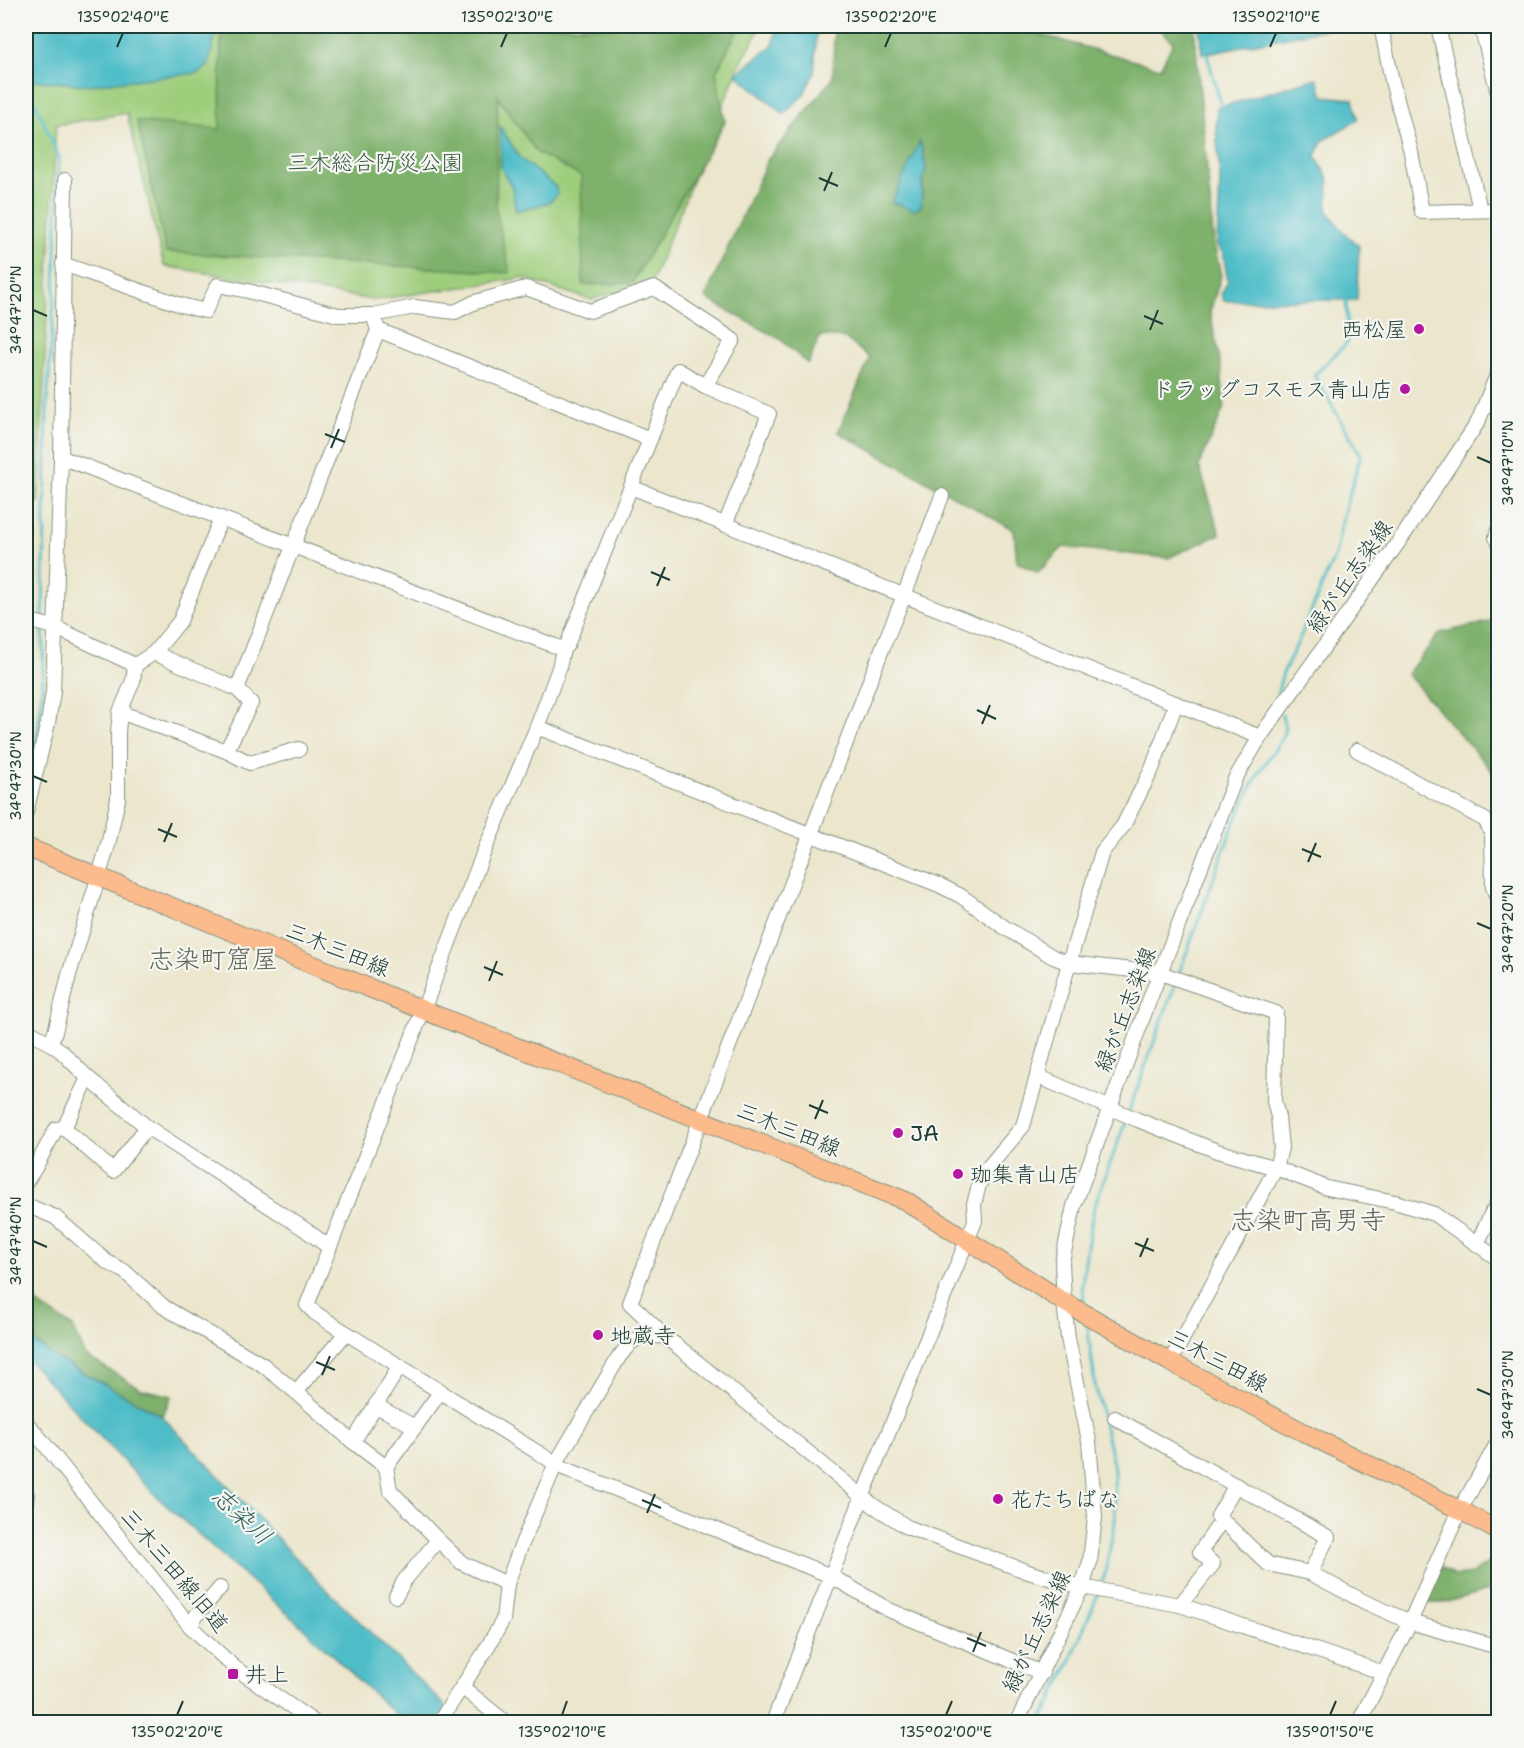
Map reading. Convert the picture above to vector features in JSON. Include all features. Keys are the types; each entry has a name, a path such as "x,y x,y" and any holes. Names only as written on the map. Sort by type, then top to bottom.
{"main road":[{"path":"26,615 26,622"},
{"name":"三木三田線","path":"26,847 423,1010 906,1201 1064,1302 1170,1362 1498,1531"}],"street":[{"path":"1381,26 1392,81 1411,152 1422,213 1498,210"},
{"path":"1438,26 1480,210"},
{"path":"1481,26 1498,93"},
{"path":"26,812 48,723 52,692 60,458 65,180"},
{"path":"63,264 181,305 205,311 218,285 338,315 373,315 415,307 455,312 475,302 526,288 590,311 654,288 733,340 705,386"},
{"path":"237,689 378,330 373,315"},
{"path":"378,330 650,439"},
{"path":"725,525 768,414 705,386 678,370 567,645 563,649 559,668 537,727 483,854 307,1305 315,1313 346,1333 441,1390 561,1467 831,1576 889,1610 1042,1673"},
{"name":"緑が丘志染線","path":"1017,1722 1082,1587 1090,1562 1095,1517 1089,1441 1068,1338 1064,1302 1062,1262 1074,1206 1235,778 1260,737 1405,533 1478,422 1498,372"},
{"path":"60,458 563,649"},
{"path":"631,487 1260,737"},
{"path":"660,1336 656,1328 630,1303 699,1119 942,496"},
{"path":"135,665 154,653 180,621 221,518"},
{"path":"1498,530 1496,537 1498,541"},
{"path":"26,622 54,627 135,665"},
{"path":"154,653 237,689 251,703 226,751"},
{"path":"50,1042 55,1032 69,975 99,876 118,799 120,712 133,681 135,665"},
{"path":"772,1722 975,1221 974,1204 979,1185 986,1170 1023,1126 1102,852 1123,826 1152,769 1176,703"},
{"path":"120,712 226,751 250,763 299,749"},
{"path":"537,727 939,885 961,896 1004,927 1053,957 1069,963 1160,973 1276,1013 1274,1101 1281,1149 1276,1168 1170,1362"},
{"path":"1357,750 1485,820 1491,833 1493,887 1498,901"},
{"path":"26,1030 50,1042 88,1078 147,1127 329,1247"},
{"path":"1037,1076 1217,1151 1276,1168 1327,1188 1395,1202 1434,1214 1498,1259"},
{"path":"64,1128 88,1078"},
{"path":"26,1182 56,1129 64,1128 113,1171 147,1127"},
{"path":"1477,1244 1498,1202"},
{"path":"26,1205 56,1218 107,1262 124,1271 164,1307 263,1365 353,1442 386,1467 390,1490 462,1563 507,1584"},
{"path":"296,1392 346,1333"},
{"path":"439,1722 503,1620 507,1584 556,1462 630,1342 642,1337 660,1336 676,1345 874,1506 907,1527 1031,1573 1082,1587 1180,1605 1243,1628 1384,1673"},
{"path":"353,1442 400,1366"},
{"path":"386,1467 441,1390"},
{"path":"376,1404 415,1426"},
{"path":"1114,1418 1328,1537 1310,1573"},
{"name":"三木三田線旧道","path":"26,1423 191,1627 235,1668 314,1722"},
{"path":"1359,1722 1410,1622 1460,1510 1498,1442"},
{"path":"1236,1485 1218,1516 1268,1564 1310,1573 1365,1602 1410,1622 1498,1647"},
{"path":"1180,1605 1213,1564 1200,1552 1222,1520"},
{"path":"396,1596 404,1581 438,1540"},
{"path":"191,1627 195,1617 220,1588"},
{"path":"462,1687 505,1722"}],"green space":[{"name":"三木総合防災公園","path":"26,26 761,26 739,66 652,281 591,300 523,278 374,300 164,266 127,113 56,125 38,503 27,496 26,489"},
{"name":"三木総合防災公園","path":"232,26 740,26 716,72 725,122 632,283 583,285 581,176 537,153 498,97 496,211 510,273 166,252 137,121 220,129 221,36"},
{"path":"834,26 1010,26 1160,68 1173,43 1161,29 1162,26 1194,26 1214,244 1221,276 1210,312 1221,367 1224,407 1199,466 1220,534 1168,558 1063,547 1038,573 1017,562 1014,530 838,432 870,358 845,338 820,336 808,364 780,339 705,298 768,159 833,78","holes":["920,142 925,167 921,207"]},
{"path":"1498,620 1498,778 1407,674 1440,633"},
{"path":"26,1283 38,1304 73,1327 86,1356 141,1389 172,1396 162,1416 51,1355 26,1334"},
{"path":"1498,1557 1498,1589 1444,1603 1423,1603 1441,1567 1455,1576 1472,1574"}],"water":[{"path":"34,26 224,26 215,36 208,66 197,73 88,85 30,80 29,69 33,68 32,30"},
{"path":"777,26 817,26 814,73 804,94 784,114 736,74 773,45"},
{"path":"1199,26 1332,26 1332,28 1202,54"},
{"path":"1317,78 1323,96 1353,99 1358,120 1323,140 1316,156 1329,181 1327,210 1344,233 1359,246 1357,300 1224,301 1221,295 1228,281 1223,253 1217,245 1220,180 1217,108"},
{"path":"500,126 520,158 556,187 557,195 548,203 516,211 512,188 501,168"},
{"path":"920,141 926,169 922,185 921,207 914,210 892,202"},
{"name":"志染川","path":"26,1336 51,1355 162,1416 313,1576 462,1722 403,1722 309,1633 159,1499 26,1358"}],"waterway":[{"path":"33,48 28,48 27,84 59,157 55,285 47,406 43,620"},
{"path":"1206,51 1222,108"},
{"path":"1280,702 1278,691 1283,673 1336,553 1344,512 1361,455 1314,375 1348,342 1346,299"},
{"path":"35,748 42,689 43,629"},
{"path":"1178,976 1234,823 1258,774 1282,739 1285,728 1282,715"},
{"path":"26,783 30,769"},
{"path":"1129,1111 1176,982"},
{"path":"1085,1305 1082,1287 1094,1207 1126,1120"},
{"path":"1087,1323 1095,1384 1114,1468 1115,1523 1101,1585"},
{"path":"1041,1722 1070,1662 1098,1594"}],"place":[{"name":"西松屋","path":"1419,329"},
{"name":"ドラッグコスモス青山店","path":"1405,389"},
{"name":"JA","path":"898,1133"},
{"name":"珈集青山店","path":"958,1174"},
{"name":"地蔵寺","path":"598,1335"},
{"name":"花たちばな","path":"998,1499"},
{"name":"井上","path":"233,1674"}],"district":[{"name":"志染町窟屋","path":"213,959"},
{"name":"志染町高男寺","path":"1308,1220"}]}
